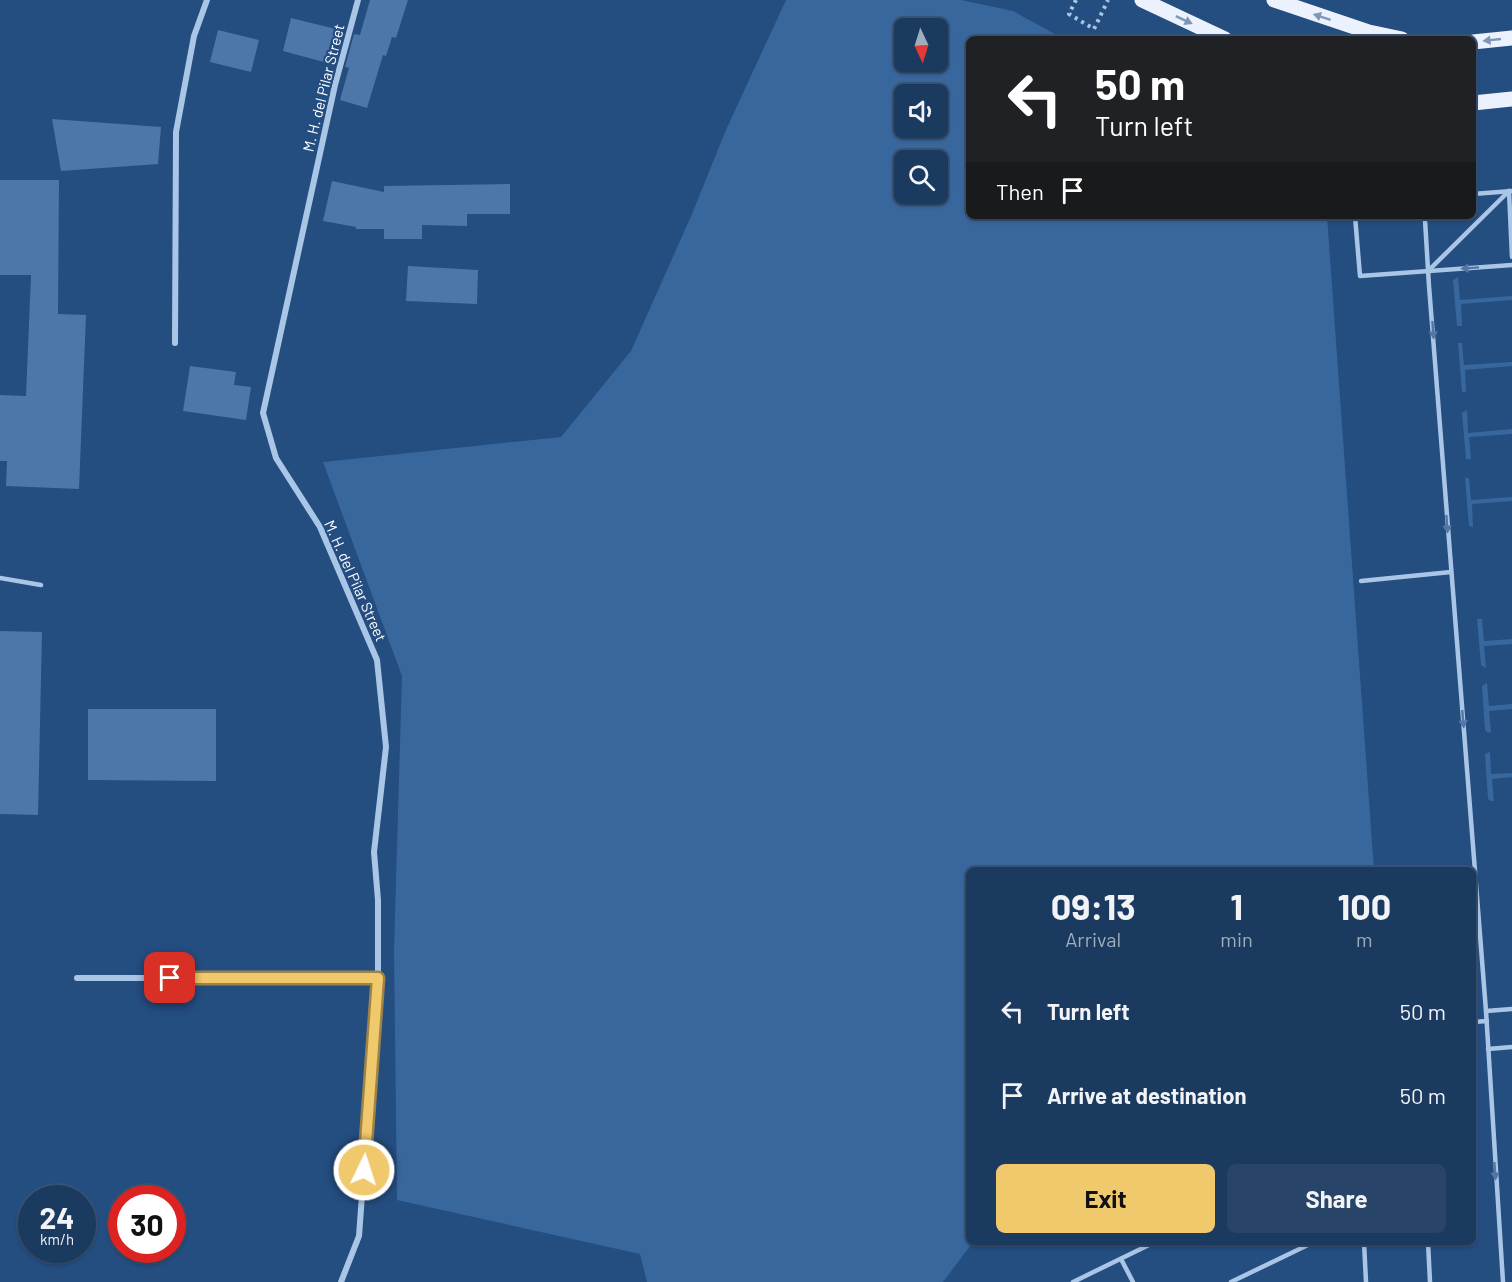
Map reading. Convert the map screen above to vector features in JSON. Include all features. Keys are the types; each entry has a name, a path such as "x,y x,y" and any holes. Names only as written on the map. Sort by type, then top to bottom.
{"main road":[{"path":"1142,0 1219,36"},
{"path":"1274,0 1369,36"},
{"path":"1476,42 1512,38"},
{"path":"1476,103 1512,99"}],"street":[{"path":"176,343 176,132 194,36 207,0"},
{"name":"M. H. del Pilar Street","path":"341,1282 359,1236 378,978 378,900 374,852 386,747 377,660 320,527 276,458 263,413 335,85 358,0"},
{"path":"77,978 378,978"}],"lane":[{"path":"1476,194 1510,191"},
{"path":"1510,191 1512,257"},
{"path":"1428,272 1510,191"},
{"path":"1355,219 1360,276 1512,265"},
{"path":"1426,219 1474,867"},
{"path":"1360,581 1451,572"},
{"path":"0,578 41,585"},
{"path":"1476,894 1487,1021 1503,1282"},
{"path":"1486,1011 1512,1009"},
{"path":"1476,1022 1487,1021"},
{"path":"1488,1049 1512,1047"},
{"path":"1073,1282 1149,1245"},
{"path":"1231,1282 1308,1245"},
{"path":"1364,1245 1366,1282"},
{"path":"1428,1245 1430,1282"},
{"path":"1121,1258 1133,1282"}],"path":[{"path":"1076,0 1069,14 1094,29 1108,0"}],"shaded area":[{"path":"786,0 961,0 1013,11 1059,36 966,36 966,219 1327,219 1374,867 966,867 966,1245 971,1245 943,1282 647,1282 640,1254 397,1200 394,950 402,676 323,462 561,437 631,351 692,214 725,132"},
{"path":"1458,277 1460,300 1512,296 1512,300 1461,304 1462,326 1457,326 1453,280"},
{"path":"1458,343 1462,343 1464,365 1512,362 1512,366 1465,370 1466,392 1462,392"},
{"path":"1467,410 1468,433 1512,429 1512,434 1469,437 1471,459 1466,459 1462,413"},
{"path":"1465,478 1469,478 1471,500 1512,497 1512,501 1472,504 1473,527 1469,526"},
{"path":"1477,619 1482,619 1484,641 1512,639 1512,644 1484,646 1486,668 1481,665"},
{"path":"1487,683 1489,706 1512,704 1512,709 1489,711 1491,732 1488,733 1485,730 1482,686"},
{"path":"1490,752 1491,774 1512,773 1512,777 1492,779 1494,801 1488,799 1485,754"}],"building":[{"path":"370,0 408,0 396,38 392,37 386,56 383,55 367,108 340,100 349,68 345,67 354,34 360,35"},
{"path":"291,18 344,31 335,65 283,51"},
{"path":"218,30 259,40 251,72 210,62"},
{"path":"52,119 161,127 158,164 61,171"},
{"path":"0,180 59,180 58,314 86,315 79,489 6,486 7,461 0,461 0,395 26,396 31,275 0,275"},
{"path":"332,181 384,192 384,186 510,184 510,214 467,214 467,226 422,225 422,239 384,239 384,229 356,229 356,227 323,221"},
{"path":"408,266 478,270 477,304 406,301"},
{"path":"190,366 236,372 234,385 251,387 246,420 183,411"},
{"path":"0,631 42,632 38,815 0,814"},
{"path":"88,709 216,709 216,781 88,780"}],"route":[{"path":"170,978 378,978 364,1170"}]}
